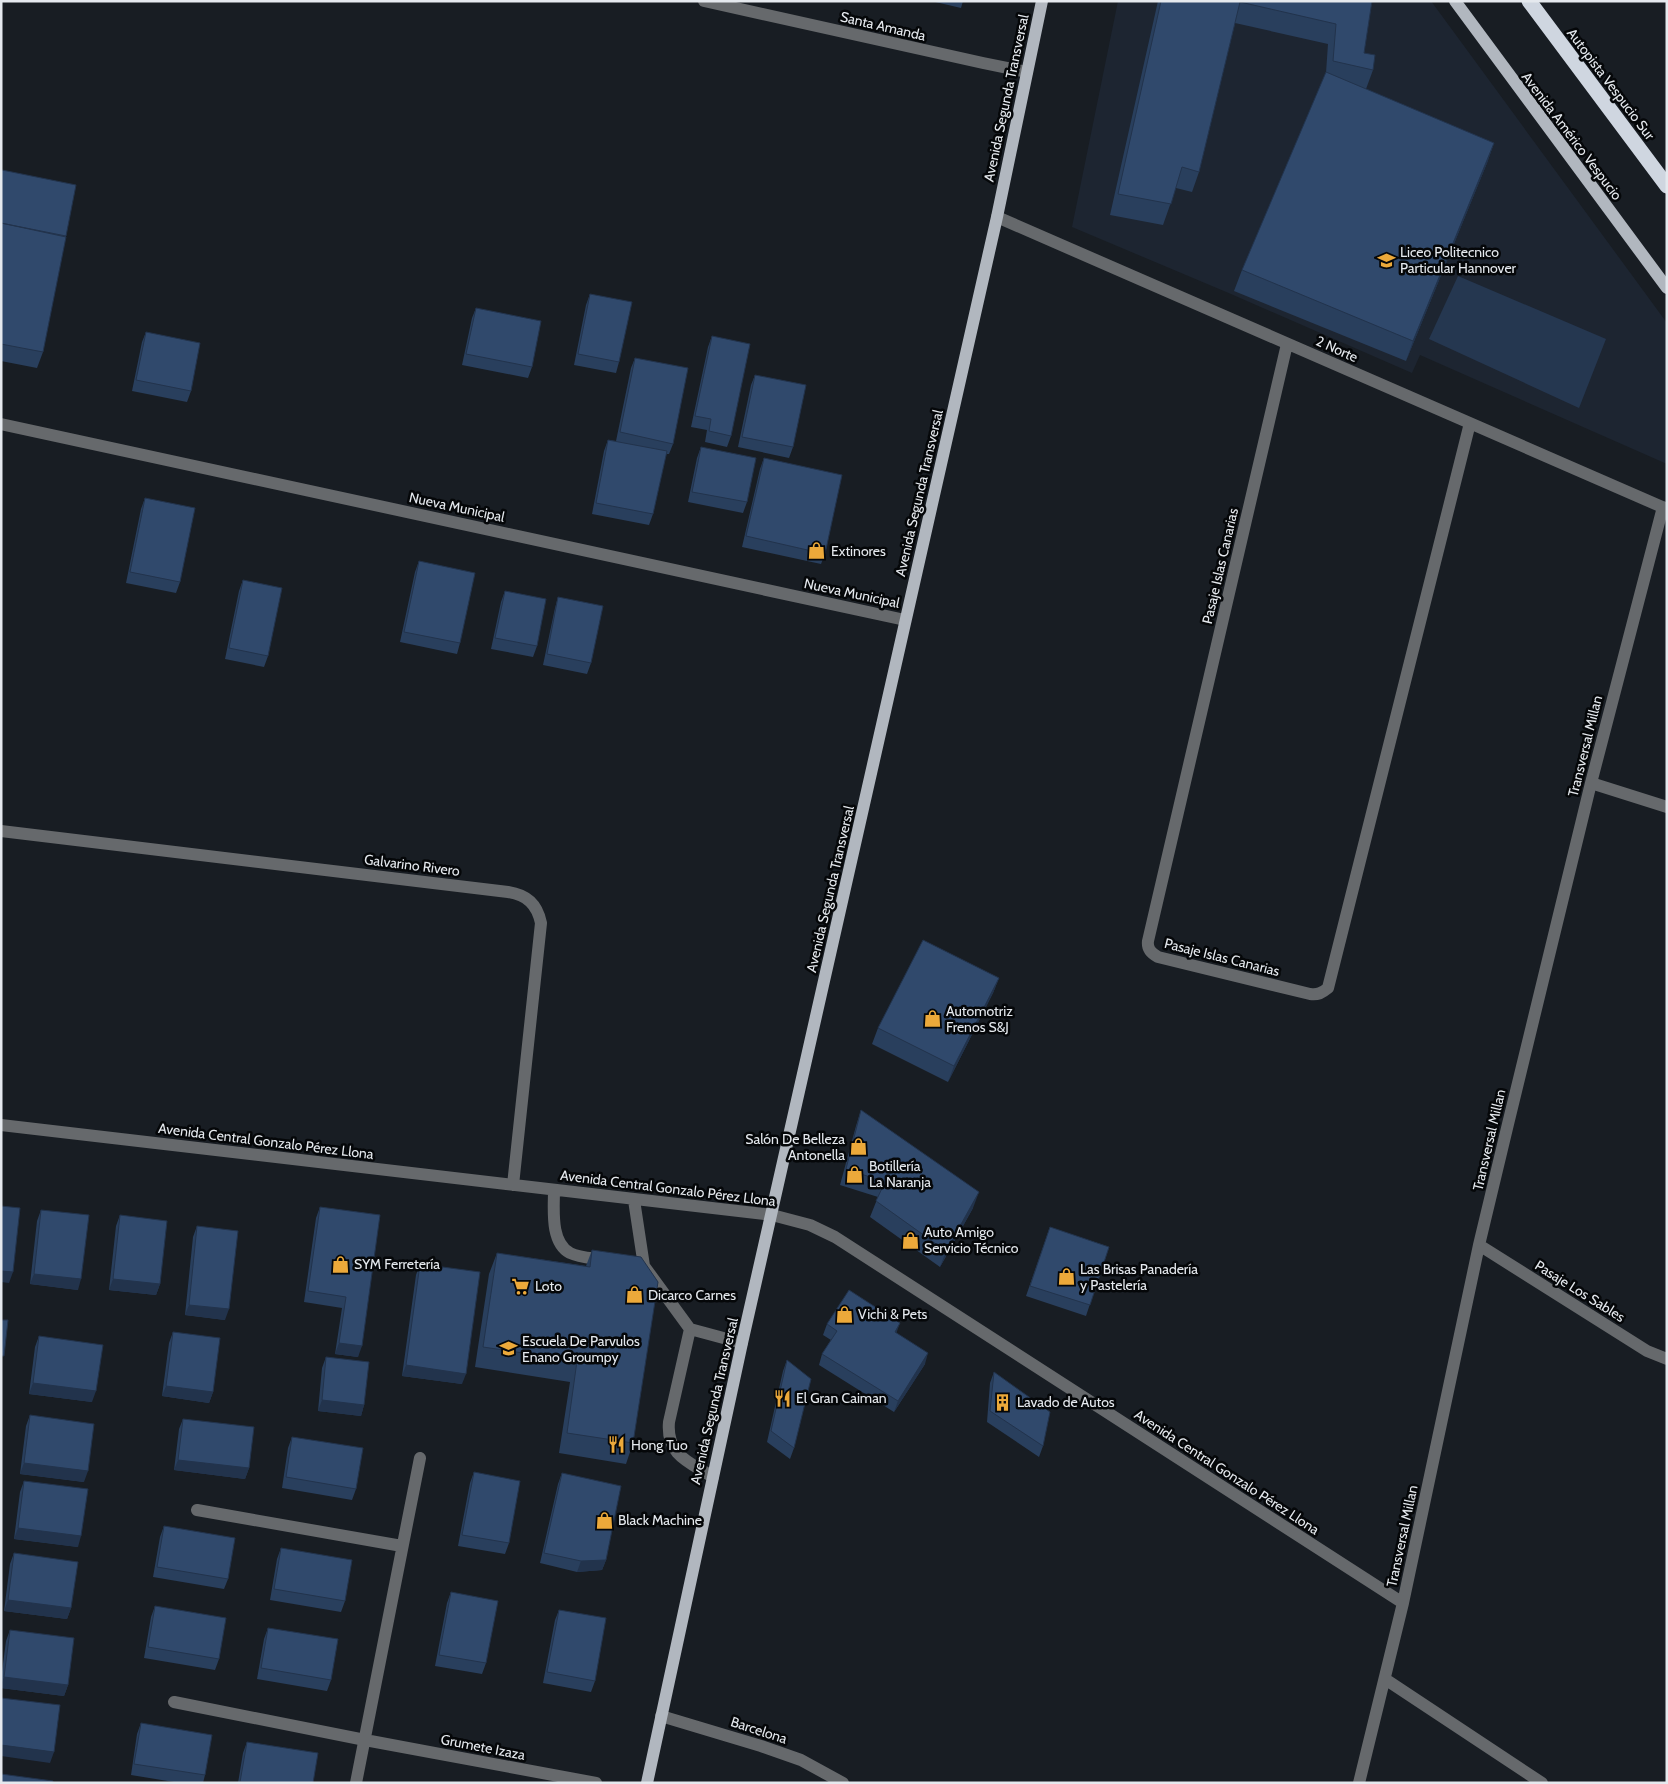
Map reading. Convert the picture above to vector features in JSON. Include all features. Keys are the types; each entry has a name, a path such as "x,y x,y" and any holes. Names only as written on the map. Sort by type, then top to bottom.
{"highway":[{"name":"Autopista Vespucio Sur","path":"1529,1 1667,186"}],"main road":[{"name":"Avenida Segunda Transversal","path":"648,1783 712,1478 997,216 1042,1"},
{"name":"Avenida Américo Vespucio","path":"1455,1 1667,288"}],"street":[{"name":"Santa Amanda","path":"704,1 1027,72"},
{"name":"2 Norte","path":"997,216 1665,508"},
{"name":"Pasaje Islas Canarias","path":"1287,344 1148,941 1150,952 1158,957 1310,994 1317,995 1323,993 1328,988 1470,423"},
{"name":"Nueva Municipal","path":"1,424 906,620"},
{"name":"Transversal Millan","path":"1359,1783 1403,1603 1510,1114 1591,783 1665,508"},
{"path":"1591,783 1667,807"},
{"name":"Galvarino Rivero","path":"1,831 499,890 527,898 536,909 541,923 513,1185"},
{"name":"Avenida Central Gonzalo Pérez Llona","path":"1,1125 772,1215 810,1225 835,1237 1403,1603"},
{"path":"554,1190 556,1231 562,1246 569,1253 578,1256 616,1262"},
{"path":"634,1200 639,1265 690,1329 742,1343"},
{"name":"Pasaje Los Sables","path":"1480,1245 1647,1351 1667,1359"},
{"path":"690,1329 668,1422 668,1434 670,1444 676,1453 712,1478"},
{"path":"356,1783 420,1458"},
{"path":"197,1510 402,1546"},
{"path":"1385,1679 1542,1783"},
{"name":"Grumete Izaza","path":"174,1702 596,1783"},
{"name":"Barcelona","path":"661,1716 785,1754 801,1760 844,1783"}],"shaded area":[{"name":"Liceo Politecnico Particular Hannover","path":"1118,1 1431,1 1667,323 1667,464 1420,355 1412,373 1072,227"},
{"path":"1458,276 1606,339 1579,408 1429,339"}],"building":[{"path":"1161,1 1372,1 1364,53 1375,55 1373,70 1333,61 1336,24 1240,2 1199,172 1182,167 1171,204 1118,194"},
{"path":"1326,72 1494,143 1413,341 1242,270"},
{"path":"2,170 76,185 66,236 1,223"},
{"path":"1,223 66,237 43,352 1,344"},
{"path":"590,294 632,302 619,362 578,354"},
{"path":"476,308 541,321 532,367 466,354"},
{"path":"146,332 200,343 191,391 136,380"},
{"path":"712,336 750,344 731,436 709,431 711,419 695,416"},
{"path":"635,358 688,368 673,444 620,432"},
{"path":"755,375 806,385 793,447 742,437"},
{"path":"608,440 667,451 653,514 596,503"},
{"path":"701,447 756,458 747,502 692,492"},
{"path":"764,458 842,475 825,554 746,536"},
{"path":"145,498 195,508 180,582 130,572"},
{"path":"419,561 475,573 460,643 404,632"},
{"path":"243,580 282,588 268,656 229,648"},
{"path":"505,591 546,599 537,646 495,638"},
{"path":"558,597 603,606 591,663 547,654"},
{"name":"Automotriz Frenos S&J","path":"923,940 999,978 954,1066 878,1028"},
{"path":"861,1110 979,1192 946,1251 876,1201 885,1182 846,1169"},
{"path":"1,1206 20,1208 13,1272 1,1271"},
{"name":"SYM Ferretería","path":"320,1207 380,1215 362,1346 339,1343 346,1297 308,1291"},
{"path":"41,1210 89,1215 81,1279 34,1274"},
{"path":"120,1215 167,1221 160,1284 113,1279"},
{"path":"197,1226 238,1231 229,1309 189,1305"},
{"name":"Las Brisas Panadería y Pastelería","path":"1050,1227 1109,1247 1090,1305 1030,1286"},
{"path":"592,1250 641,1257 658,1282 633,1443 567,1433 577,1361 483,1347 497,1253 590,1267"},
{"path":"420,1264 480,1272 466,1374 406,1365"},
{"path":"849,1290 900,1323 895,1332 928,1353 898,1401 822,1354 837,1331 827,1324"},
{"path":"1,1320 8,1320 4,1356 1,1356"},
{"path":"173,1332 220,1338 213,1392 166,1386"},
{"path":"39,1336 103,1345 96,1391 33,1383"},
{"path":"326,1357 369,1362 364,1405 322,1400"},
{"path":"787,1360 811,1379 794,1448 771,1431"},
{"name":"Lavado de Autos","path":"994,1372 1050,1412 1043,1446 990,1411"},
{"path":"30,1415 94,1424 88,1471 24,1463"},
{"path":"183,1419 254,1427 249,1468 178,1460"},
{"path":"292,1437 363,1448 356,1489 286,1477"},
{"path":"474,1472 520,1481 509,1543 462,1535"},
{"path":"562,1473 621,1486 606,1560 581,1561 544,1553"},
{"path":"24,1481 88,1489 81,1536 18,1528"},
{"path":"164,1526 235,1538 228,1579 157,1567"},
{"path":"281,1548 352,1560 345,1601 274,1589"},
{"path":"14,1553 78,1562 71,1608 8,1600"},
{"path":"451,1592 498,1601 486,1663 439,1655"},
{"path":"155,1606 226,1618 219,1659 148,1647"},
{"path":"559,1610 606,1618 595,1681 547,1672"},
{"path":"268,1628 338,1639 331,1680 261,1668"},
{"path":"10,1630 74,1638 68,1685 4,1677"},
{"path":"1,1698 60,1705 54,1752 1,1745"},
{"path":"141,1723 212,1735 205,1775 134,1764"},
{"path":"247,1742 318,1753 313,1783 240,1782"},
{"path":"1,1774 53,1781 53,1783 1,1783"}],"place":[{"name":"Liceo Politecnico Particular Hannover","path":"1386,260"},
{"name":"Extinores","path":"817,551"},
{"name":"Automotriz Frenos S&J","path":"932,1019"},
{"name":"Salón De Belleza Antonella","path":"859,1147"},
{"name":"Botillería La Naranja","path":"855,1174"},
{"name":"Auto Amigo Servicio Técnico","path":"910,1240"},
{"name":"SYM Ferretería","path":"340,1264"},
{"name":"Las Brisas Panadería y Pastelería","path":"1066,1277"},
{"name":"Loto","path":"521,1286"},
{"name":"Dicarco Carnes","path":"634,1295"},
{"name":"Vichi & Pets","path":"844,1314"},
{"name":"Escuela De Parvulos Enano Groumpy","path":"508,1349"},
{"name":"El Gran Caiman","path":"782,1398"},
{"name":"Lavado de Autos","path":"1003,1402"},
{"name":"Hong Tuo","path":"617,1445"},
{"name":"Black Machine","path":"604,1520"}]}
